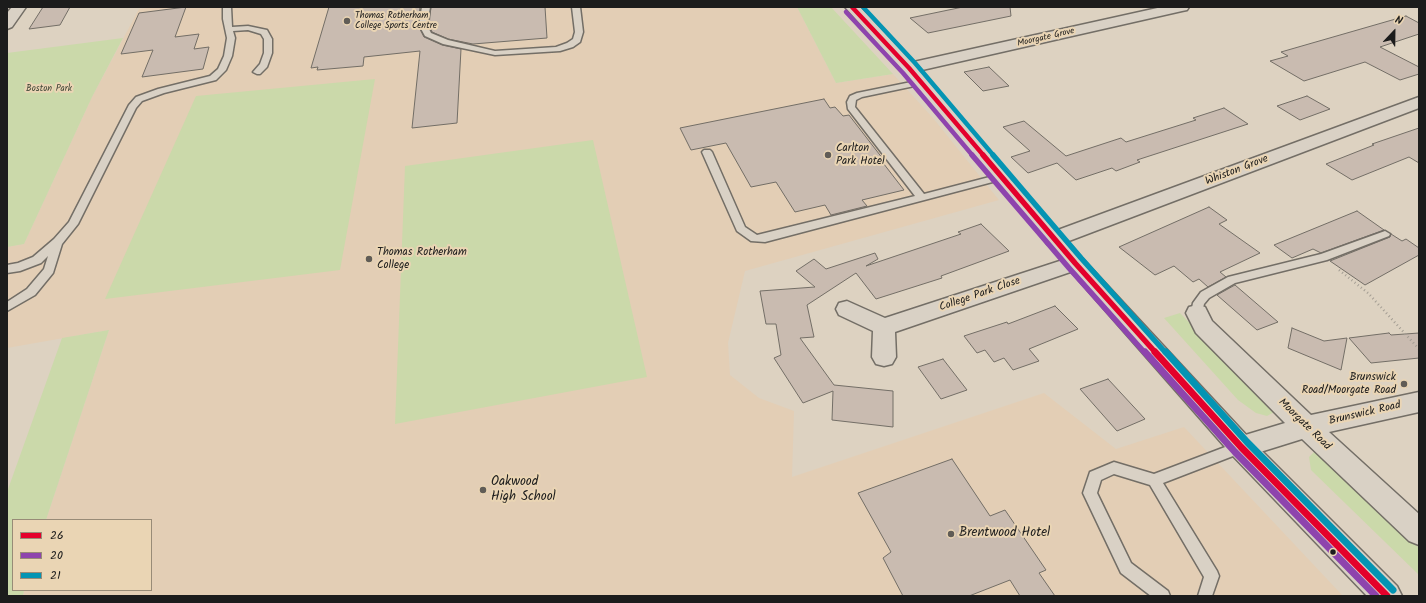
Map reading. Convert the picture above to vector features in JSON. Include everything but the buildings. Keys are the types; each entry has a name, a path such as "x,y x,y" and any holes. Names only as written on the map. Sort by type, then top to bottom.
{"street":[{"path":"7,24 19,7"},
{"path":"852,7 909,68 1054,239 1241,447 1386,596"},
{"name":"Moorgate Grove","path":"909,68 1182,7"},
{"name":"Whiston Grove","path":"1054,239 1419,102"},
{"name":"College Park Close","path":"884,327 1075,262"},
{"path":"847,309 884,327 884,357"},
{"name":"Moorgate Road","path":"1197,313 1204,327 1306,427 1419,532"},
{"name":"Brunswick Road","path":"1241,447 1306,427 1419,402"}],"lane":[{"path":"7,269 37,260 58,242 73,224 132,107 139,99 148,94 213,78 222,70 228,56 231,38 227,7"},
{"path":"426,7 423,25 428,34 446,42 495,54 557,49 570,45 577,40 579,32 576,7"},
{"path":"229,29 248,28 264,32 268,39 268,53 264,65 258,72"},
{"path":"921,82 860,95 853,98 850,102 851,107 922,198"},
{"path":"707,152 741,229 755,239 765,238 1002,177"},
{"path":"1197,313 1199,303 1205,295 1232,280 1323,257 1385,234"},
{"path":"7,307 32,292 49,270 58,242"},
{"path":"1163,596 1126,568 1090,493 1095,476 1114,468 1154,480 1241,447"},
{"path":"1154,480 1212,576 1205,596"}],"path":[{"path":"1323,257 1368,293 1419,349"}],"shaded area":[{"path":"156,7 797,7 836,83 893,74 933,118 999,200 745,271 728,343 730,375 759,398 794,411 792,477 1044,393 1116,449 1184,427 1343,596 23,596 24,591 152,591 152,519 46,519 109,330 7,348 7,247 24,244 92,97 139,9"}],"green space":[{"path":"797,7 831,7 893,74 836,83"},
{"name":"Boston Park","path":"123,38 92,97 24,244 7,247 7,53"},
{"path":"375,79 340,270 105,299 196,96"},
{"path":"593,140 647,377 395,424 405,166"},
{"path":"1180,313 1276,411 1267,416 1256,413 1238,400 1164,318"},
{"path":"109,330 46,519 12,519 12,591 24,591 23,596 7,596 7,492 62,338"},
{"path":"1316,450 1419,548 1419,575 1311,470 1309,457"}],"transit line":[{"name":"26","path":"852,7 909,68 1075,263 1241,447 1387,596"},
{"name":"21","path":"863,7 915,63 1081,258 1247,442 1393,590"},
{"name":"20","path":"846,12 903,73 1069,268 1235,452 1376,596"}],"place":[{"name":"Thomas Rotherham College Sports Centre","path":"347,21"},
{"name":"Carlton Park Hotel","path":"828,155"},
{"name":"Thomas Rotherham College","path":"369,259"},
{"name":"Brunswick Road/Moorgate Road","path":"1404,384"},
{"name":"Oakwood High School","path":"483,490"},
{"name":"Brentwood Hotel","path":"951,534"}]}
